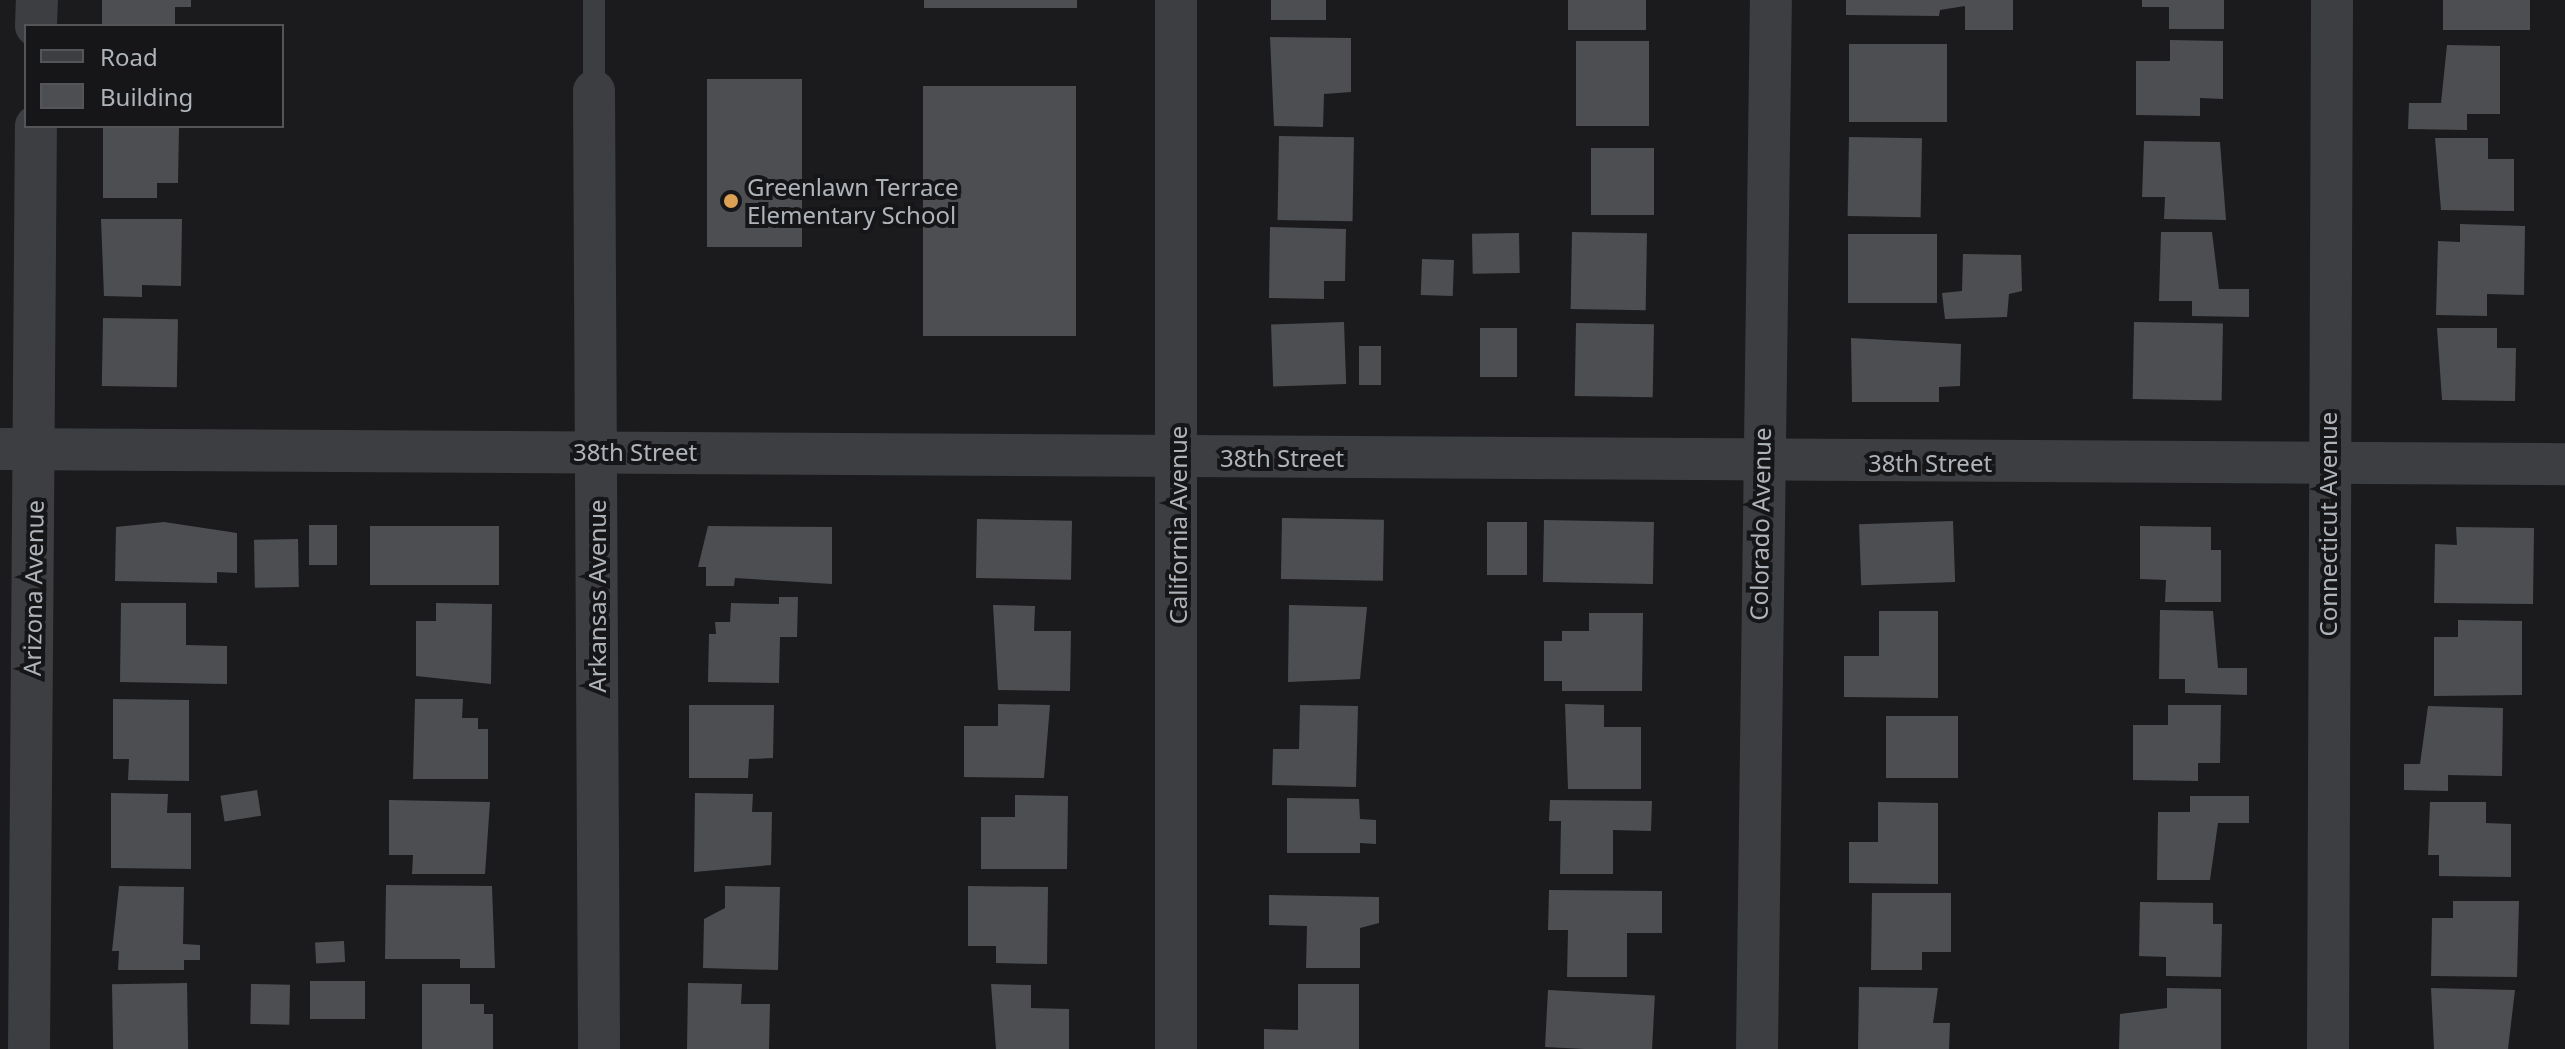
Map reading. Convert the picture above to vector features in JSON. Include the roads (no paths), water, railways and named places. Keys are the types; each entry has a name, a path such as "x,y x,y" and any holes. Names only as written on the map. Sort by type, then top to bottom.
{"street":[{"path":"36,24 37,0"},
{"name":"California Avenue","path":"1176,0 1176,1049"},
{"name":"Colorado Avenue","path":"1757,1049 1760,462 1771,0"},
{"name":"Connecticut Avenue","path":"2328,1049 2327,464 2332,0"},
{"name":"Arkansas Avenue","path":"594,91 599,1049"},
{"name":"Arizona Avenue","path":"29,1049 17,449 36,128"},
{"name":"38th Street","path":"17,449 1760,462 2565,464"}],"lane":[{"name":"Arkansas Avenue","path":"594,0 594,91"}],"place":[{"name":"Greenlawn Terrace Elementary School","path":"731,201"}]}
